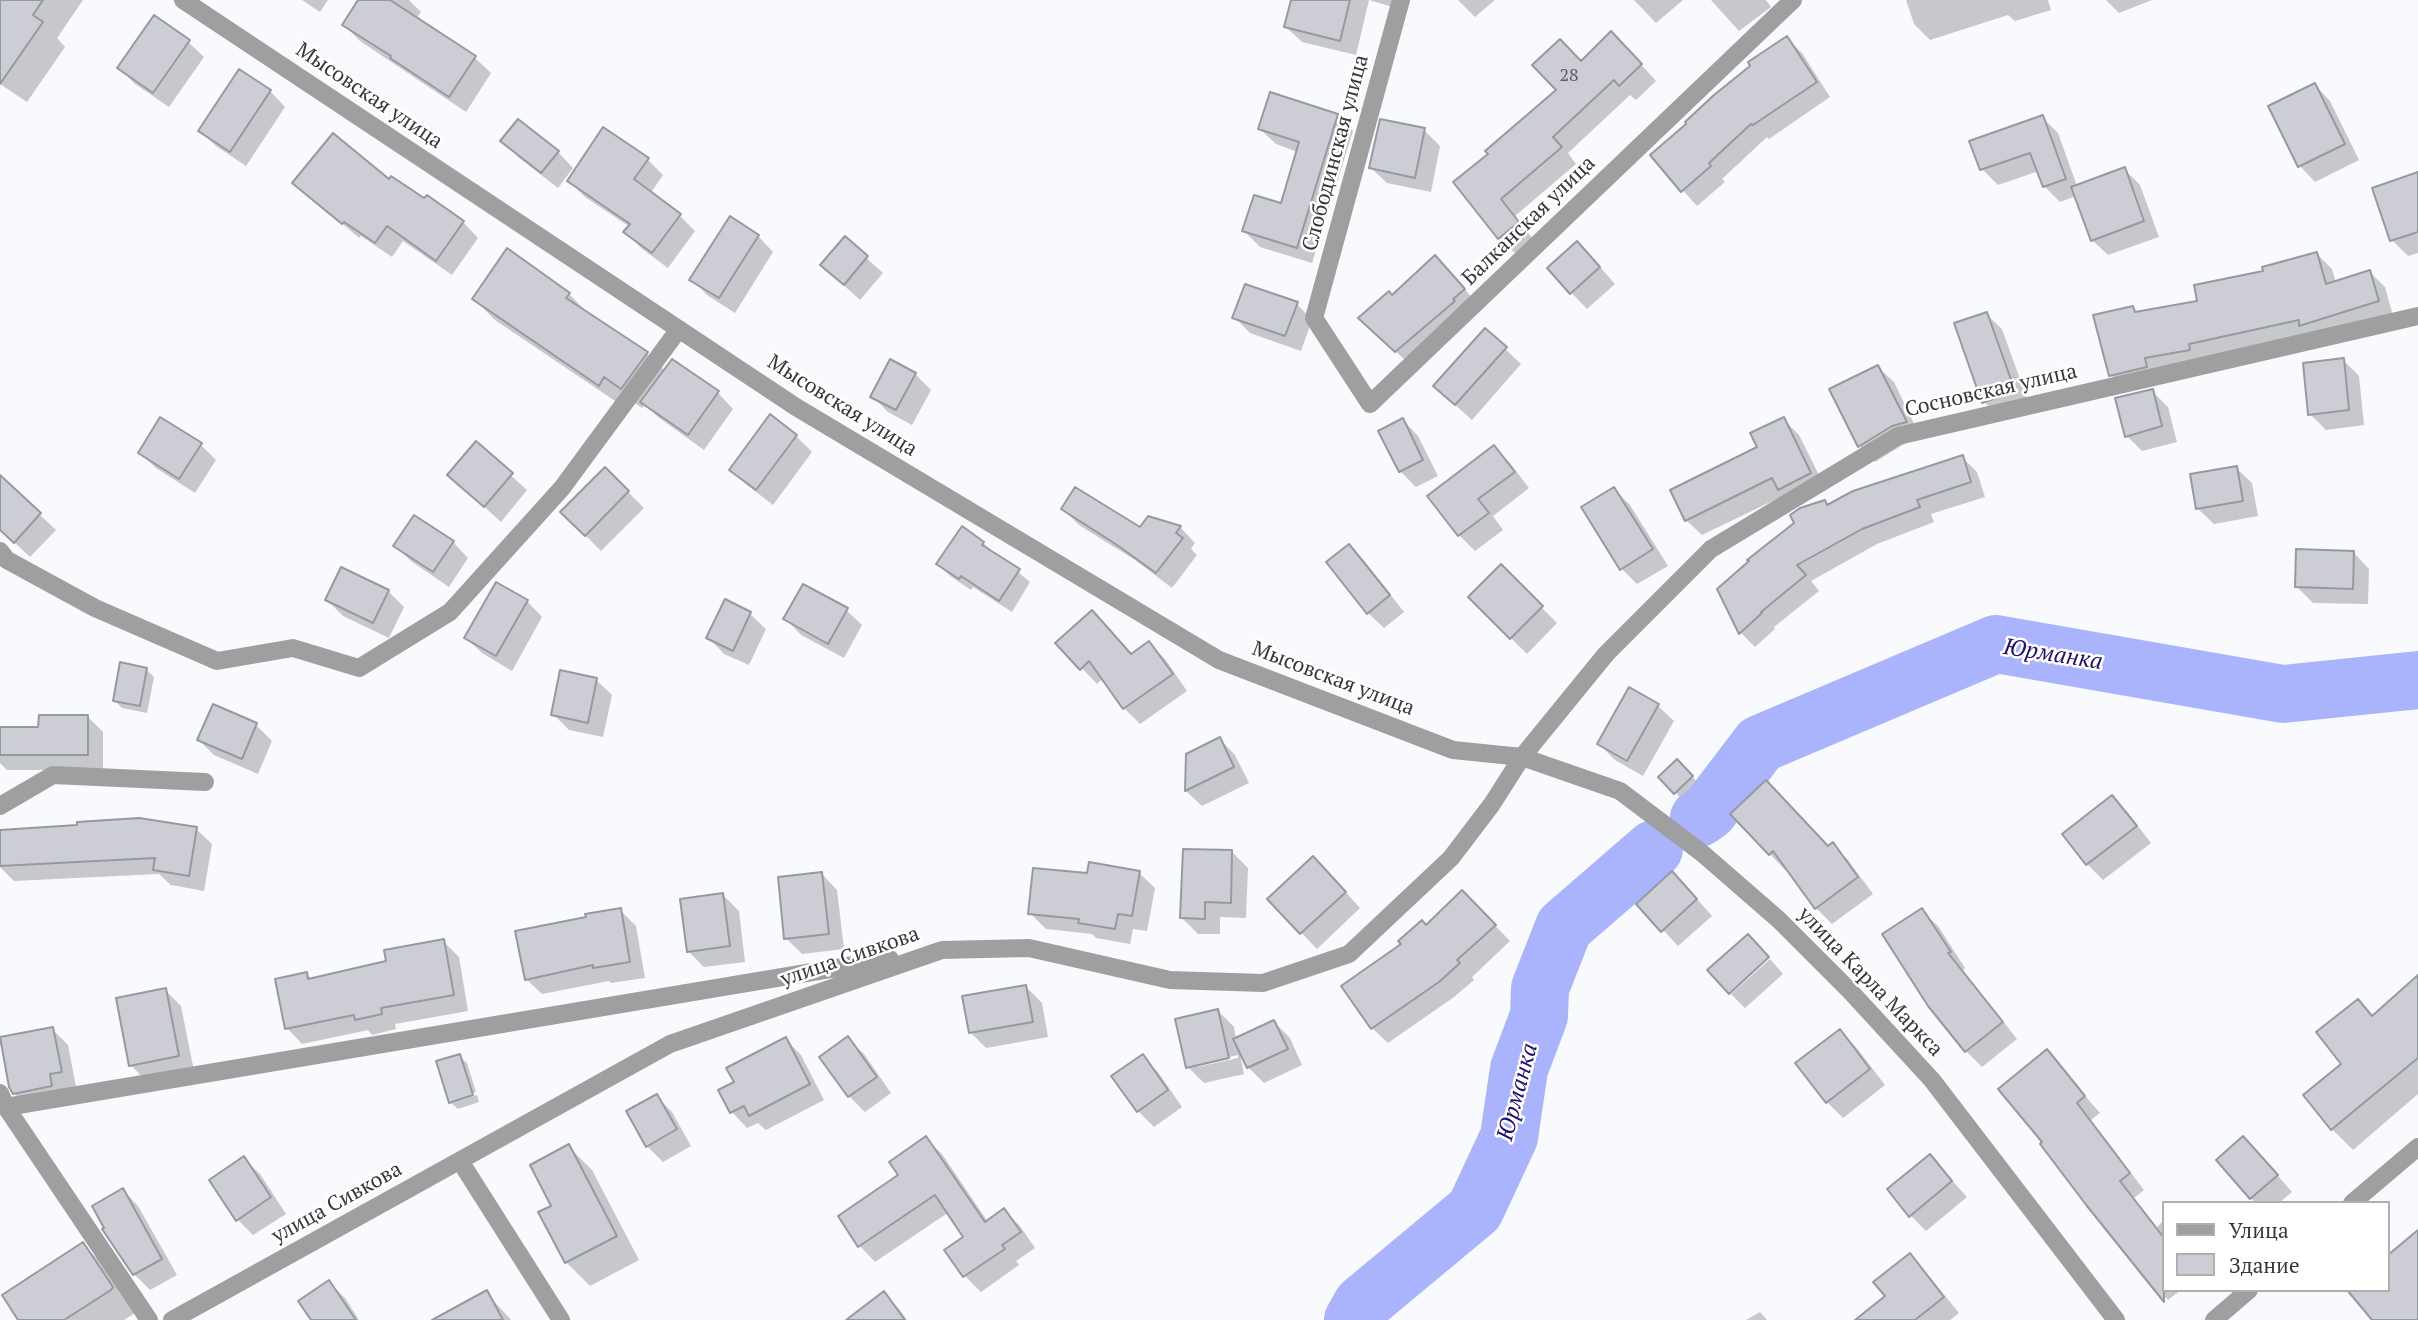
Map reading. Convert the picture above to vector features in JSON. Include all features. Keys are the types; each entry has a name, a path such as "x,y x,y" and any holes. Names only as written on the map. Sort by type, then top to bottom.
{"street":[{"name":"Мысовская улица","path":"183,0 796,407 1219,660 1454,750 1522,758"},
{"name":"Слободинская улица","path":"1314,317 1401,0"},
{"name":"Балканская улица","path":"1314,317 1370,404 1793,0"},
{"name":"Сосновская улица","path":"1522,758 1606,654 1711,549 1898,436 2418,316"},
{"path":"0,551 7,560 95,608 217,662 293,648 359,668 450,612 562,488 679,329"},
{"name":"улица Сивкова","path":"172,1320 670,1044 942,950 1030,948 1170,980 1263,983 1349,954 1451,858 1492,804 1522,758"},
{"name":"улица Карла Маркса","path":"1522,758 1619,791 1702,853 1779,920 1850,991 1932,1080 2116,1320"},
{"path":"0,806 53,775 205,782"},
{"path":"149,1320 3,1100 942,950"},
{"path":"2354,1201 2418,1147"},
{"path":"460,1160 561,1320"},
{"path":"2214,1320 2247,1292"}],"building":[{"path":"0,0 43,0 33,15 43,22 0,84"},
{"path":"358,0 390,0 476,56 449,97 342,25"},
{"path":"1291,0 1350,0 1340,41 1284,27"},
{"path":"154,15 190,40 153,93 117,68"},
{"path":"1611,31 1642,64 1619,86 1614,80 1553,137 1562,147 1501,199 1519,222 1498,239 1453,182 1488,154 1485,151 1556,90 1532,65 1560,39 1581,61"},
{"path":"1787,36 1817,82 1751,124 1709,163 1711,166 1681,192 1650,155 1714,95 1750,66 1748,62"},
{"path":"239,69 271,90 230,152 198,131"},
{"path":"2315,83 2345,144 2298,167 2268,106"},
{"path":"1270,92 1338,114 1297,248 1242,231 1254,195 1281,203 1299,142 1258,129"},
{"path":"2043,115 2066,179 2043,187 2030,153 1980,170 1969,141"},
{"path":"518,119 559,151 541,173 500,141"},
{"path":"1380,119 1425,128 1415,178 1369,168"},
{"path":"603,127 649,158 634,179 681,214 652,253 623,232 630,224 567,181"},
{"path":"333,133 389,179 391,176 424,198 427,195 464,221 436,261 387,226 375,243 344,222 342,224 292,183"},
{"path":"2125,167 2144,221 2091,241 2071,187"},
{"path":"2418,172 2418,232 2390,241 2372,188"},
{"path":"730,216 759,235 719,298 689,280"},
{"path":"845,236 868,256 844,285 820,265"},
{"path":"1577,241 1600,267 1570,294 1547,268"},
{"path":"507,248 570,293 566,298 648,352 621,389 604,377 599,386 472,299"},
{"path":"2317,252 2326,284 2370,270 2379,301 2299,326 2299,320 2189,344 2190,350 2145,358 2147,367 2109,376 2093,315 2133,306 2135,312 2197,301 2194,285 2263,271 2262,267"},
{"path":"1435,255 1465,289 1453,299 1455,301 1395,352 1358,318 1389,291 1392,295"},
{"path":"1245,284 1298,302 1285,336 1232,318"},
{"path":"1987,312 2015,391 1982,403 1954,323"},
{"path":"1485,328 1507,347 1455,405 1433,386"},
{"path":"2344,358 2349,410 2308,415 2303,363"},
{"path":"672,359 719,391 688,435 640,402"},
{"path":"890,359 916,373 896,410 870,397"},
{"path":"1878,365 1907,422 1892,426 1858,447 1829,389"},
{"path":"2153,389 2162,426 2125,437 2115,398"},
{"path":"770,414 797,435 756,490 729,470"},
{"path":"160,417 202,443 179,479 138,453"},
{"path":"1784,417 1811,473 1778,490 1772,478 1685,521 1670,490 1757,447 1750,433"},
{"path":"1403,418 1423,460 1399,472 1378,431"},
{"path":"476,441 513,473 484,507 447,475"},
{"path":"1494,445 1515,472 1478,499 1489,513 1458,536 1427,496"},
{"path":"1963,455 1971,482 1917,500 1920,507 1862,529 1797,565 1806,575 1739,634 1717,589 1749,561 1747,560 1794,523 1790,515 1800,508 1825,500 1827,505 1853,491"},
{"path":"2237,466 2243,501 2196,509 2190,474"},
{"path":"605,467 629,491 585,536 560,512"},
{"path":"0,475 41,513 14,543 0,530"},
{"path":"1075,487 1140,527 1148,516 1181,526 1176,533 1183,538 1156,573 1061,509"},
{"path":"1614,487 1653,549 1620,570 1581,507"},
{"path":"414,515 454,541 433,572 393,546"},
{"path":"962,526 984,542 982,545 1020,569 999,601 961,576 959,579 936,564"},
{"path":"1349,544 1390,595 1367,614 1326,562"},
{"path":"2296,549 2354,551 2353,589 2295,587"},
{"path":"1501,564 1543,606 1510,639 1468,597"},
{"path":"341,567 389,590 373,623 325,600"},
{"path":"496,582 528,600 496,656 464,638"},
{"path":"803,584 848,608 828,644 783,619"},
{"path":"725,599 751,612 733,651 706,638"},
{"path":"1092,610 1131,654 1149,641 1173,674 1123,709 1089,661 1080,670 1055,643"},
{"path":"120,662 147,668 140,706 113,701"},
{"path":"560,670 597,678 588,723 551,715"},
{"path":"1629,687 1659,704 1627,761 1597,744"},
{"path":"213,704 257,723 242,759 197,740"},
{"path":"39,715 88,715 88,755 0,755 0,727 38,727"},
{"path":"1220,737 1234,767 1185,791 1186,754"},
{"path":"1677,759 1693,776 1674,794 1658,777"},
{"path":"1766,780 1828,846 1833,842 1858,877 1815,909 1773,851 1769,855 1730,814"},
{"path":"2112,795 2137,826 2086,865 2062,834"},
{"path":"139,818 197,827 189,876 153,870 155,858 0,866 0,830"},
{"path":"1183,849 1232,850 1231,903 1205,902 1205,919 1180,918"},
{"path":"1313,856 1346,892 1300,934 1267,899"},
{"path":"1089,862 1140,871 1132,916 1118,914 1115,929 1078,923 1079,919 1028,914 1033,868 1087,873"},
{"path":"1672,871 1697,899 1661,932 1636,904"},
{"path":"822,872 829,934 784,939 778,877"},
{"path":"1462,890 1496,925 1457,960 1460,963 1439,982 1371,1029 1341,986 1401,944 1398,941 1422,920 1426,925"},
{"path":"723,893 730,946 687,952 680,899"},
{"path":"621,908 630,962 593,968 593,965 525,980 515,931"},
{"path":"1922,908 1951,952 1948,953 2003,1022 1965,1052 1928,1006 1882,934"},
{"path":"1748,934 1769,957 1729,994 1707,970"},
{"path":"444,939 454,995 381,1008 382,1014 355,1020 354,1015 285,1029 275,979 307,972 308,979 386,961 384,950"},
{"path":"2418,975 2418,1058 2331,1130 2303,1095 2341,1064 2316,1032 2358,999 2372,1016"},
{"path":"1026,985 1033,1022 969,1033 962,996"},
{"path":"166,988 179,1056 129,1066 116,998"},
{"path":"1218,1009 1229,1058 1186,1068 1175,1019"},
{"path":"1274,1020 1288,1049 1247,1068 1233,1039"},
{"path":"53,1027 62,1072 50,1074 52,1086 13,1094 9,1087 0,1037"},
{"path":"1840,1029 1870,1069 1826,1103 1795,1063"},
{"path":"848,1036 877,1077 848,1097 819,1057"},
{"path":"786,1037 810,1084 749,1116 744,1106 730,1113 718,1090 734,1082 726,1068"},
{"path":"2047,1049 2085,1096 2077,1103 2130,1173 2120,1181 2162,1235 2164,1302 2087,1206 2040,1144 2042,1142 1998,1089"},
{"path":"460,1054 473,1095 449,1103 436,1061"},
{"path":"1143,1054 1168,1090 1137,1112 1111,1076"},
{"path":"657,1094 677,1129 646,1147 626,1111"},
{"path":"926,1136 985,1222 1004,1208 1021,1232 1002,1245 1005,1249 963,1277 944,1250 963,1237 935,1195 858,1247 838,1216 898,1175 889,1162"},
{"path":"2243,1136 2278,1175 2250,1199 2216,1160"},
{"path":"569,1144 617,1236 565,1263 538,1212 551,1206 530,1165"},
{"path":"1930,1154 1952,1181 1909,1217 1887,1189"},
{"path":"244,1156 271,1197 236,1221 209,1180"},
{"path":"123,1188 162,1259 133,1275 102,1229 104,1228 92,1206"},
{"path":"2418,1230 2418,1320 2372,1320 2349,1292 2390,1292 2390,1253"},
{"path":"83,1242 113,1287 111,1290 64,1320 18,1320 2,1295"},
{"path":"1910,1253 1944,1297 1915,1320 1855,1320 1885,1296 1873,1282"},
{"path":"329,1280 356,1320 311,1320 298,1301"},
{"path":"487,1290 503,1320 432,1320"},
{"path":"884,1291 905,1320 846,1320"}],"waterway":[{"name":"Юрманка","path":"1699,818 1709,811 1760,744 1996,644 2283,694 2418,680"},
{"name":"Юрманка","path":"1353,1320 1362,1304 1475,1210 1509,1137 1519,1069 1539,1016 1540,988 1564,927 1654,849"}]}
